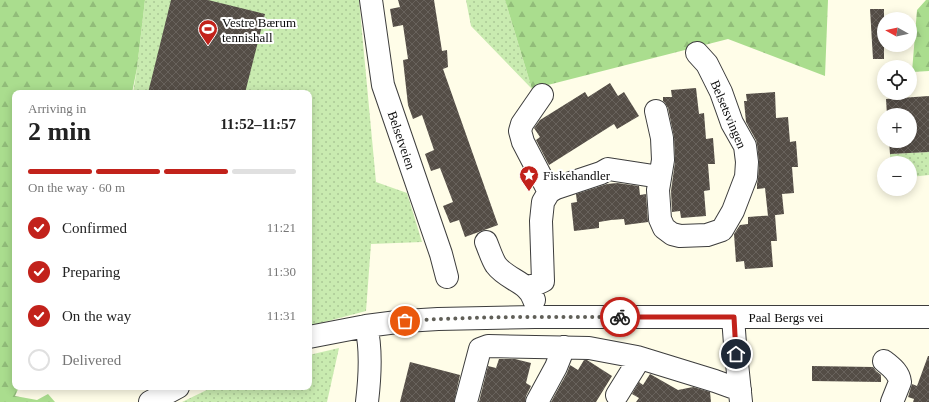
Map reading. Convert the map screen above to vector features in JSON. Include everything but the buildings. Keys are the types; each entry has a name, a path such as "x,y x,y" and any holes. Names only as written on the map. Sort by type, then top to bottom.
{"street":[{"name":"Belsetveien","path":"370,0 383,85 441,254 447,277"},
{"name":"Belsetsvingen","path":"656,111 662,138 662,160 658,190 660,219 664,228 672,234 680,236 707,235 722,230 733,211 746,177 747,162 745,146 732,122 721,92 707,64 697,53"},
{"path":"542,95 522,124 520,131 523,142 549,192"},
{"path":"528,288 543,281 541,221 543,202 549,192 608,169 660,177"},
{"path":"486,242 496,265 505,273 528,288 533,295 536,305 535,318"},
{"path":"734,317 740,396"},
{"name":"Paal Bergs vei","path":"312,337 366,326 405,321 438,319 929,317"},
{"path":"366,326 370,350 367,402"},
{"path":"466,402 480,349 488,346 589,348 640,358 715,381 740,396"},
{"path":"537,402 556,367 564,347"},
{"path":"617,395 640,358"},
{"path":"884,361 896,372 900,379 892,402"},
{"path":"150,402 172,390"}],"green space":[{"path":"0,0 145,0 137,68 133,90 12,90 12,390 18,390 15,396 37,400 48,394 55,402 0,402"},
{"path":"145,0 359,0 376,182 407,193 422,242 371,244 366,311 312,325 312,90 133,90"},
{"path":"466,0 505,0 532,89 471,26"},
{"path":"505,0 828,0 825,76 728,39 532,89"},
{"path":"926,0 929,0 929,71 917,72 917,60 913,60 914,52 917,52 917,10"},
{"path":"929,152 929,175 917,176 917,156 890,156 890,154"},
{"path":"339,348 327,402 182,402 207,390 312,390 312,354"}],"way so far":[{"path":"405,321 482,318 620,317"}],"place":[{"name":"Vestre Bærum tennishall","path":"208,46"},
{"name":"Fiskehandler","path":"529,192"}],"route":[{"path":"620,317 734,317 736,354"}]}
